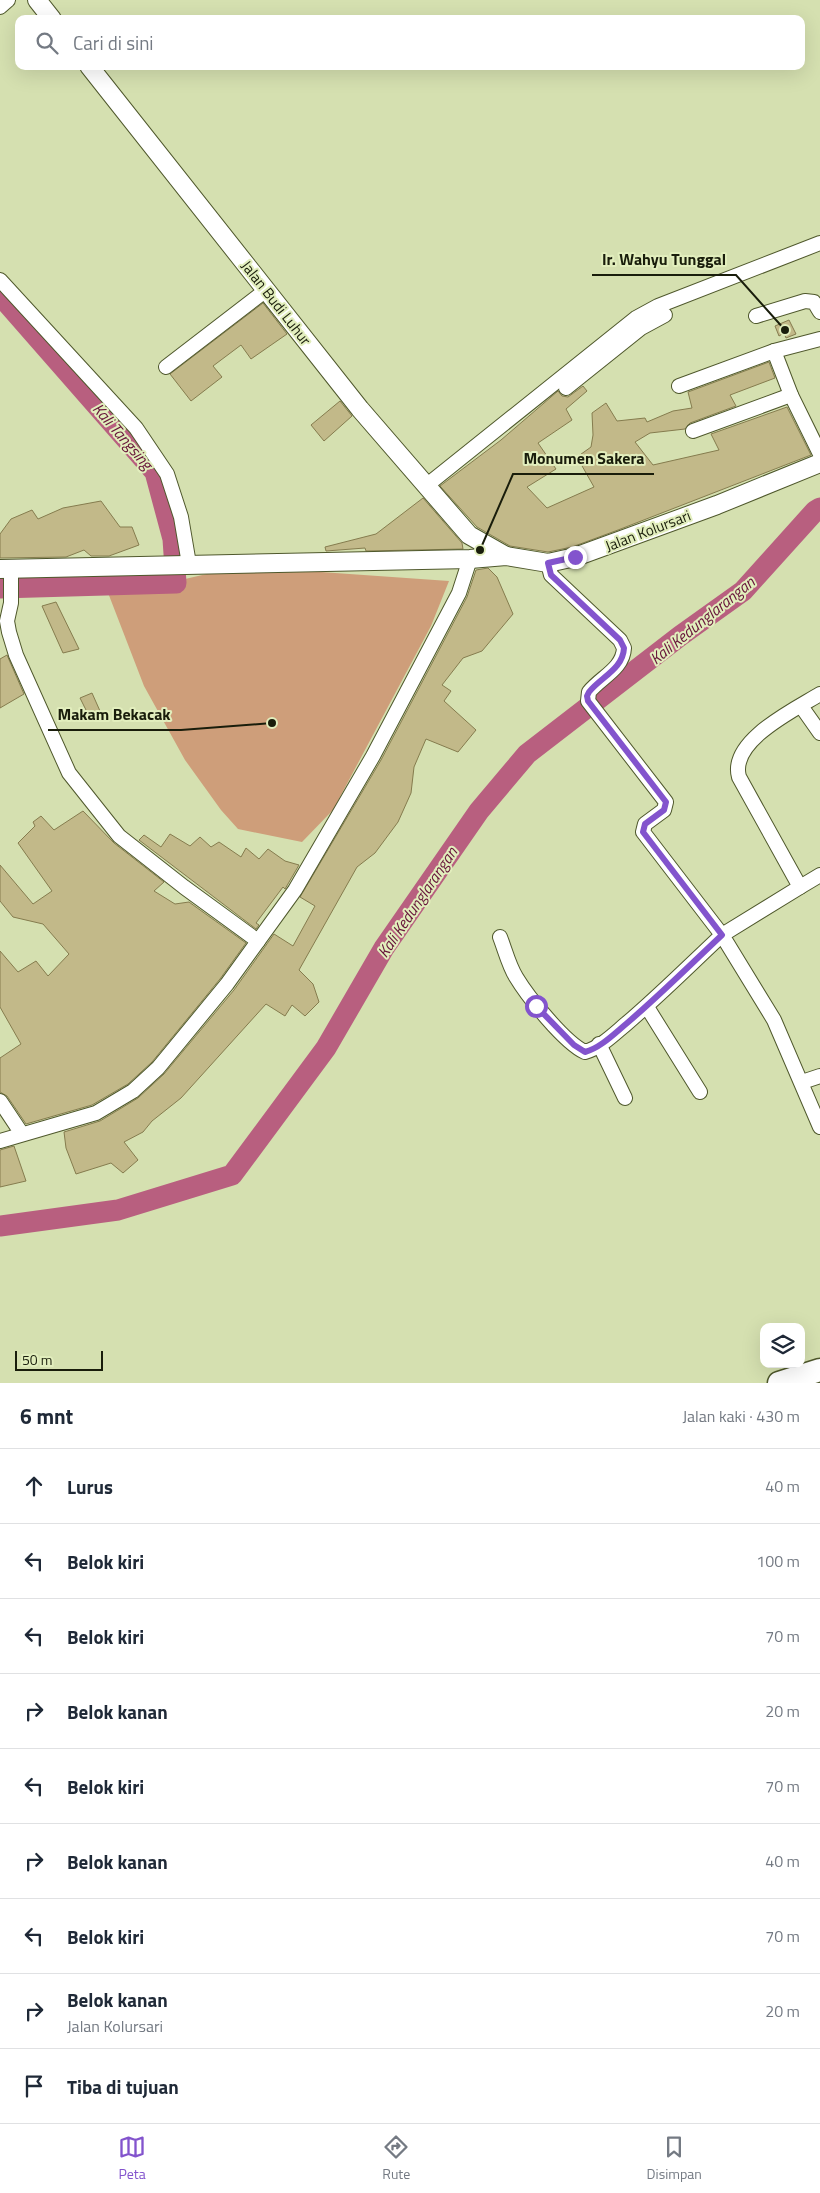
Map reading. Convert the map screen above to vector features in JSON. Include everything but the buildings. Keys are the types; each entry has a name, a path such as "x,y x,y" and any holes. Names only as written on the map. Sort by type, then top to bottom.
{"main road":[{"path":"779,1383 820,1370"}],"street":[{"path":"0,7 8,0"},
{"path":"37,0 49,15"},
{"name":"Jalan Budi Luhur","path":"92,70 360,409 469,535 506,556"},
{"path":"566,388 636,318 658,306 820,243"},
{"path":"0,280 136,428 161,466 166,474 181,517 182,564"},
{"path":"166,367 266,291"},
{"path":"756,316 805,300 814,302 820,312"},
{"path":"426,486 614,342 665,314"},
{"path":"679,386 774,351 820,339"},
{"path":"774,351 791,395 820,454"},
{"path":"693,431 791,395"},
{"name":"Jalan Kolursari","path":"7,572 182,564 470,559 506,556 548,563 575,557 610,545 717,505 820,463"},
{"path":"0,1141 96,1113 133,1091 158,1068 227,984 295,890 373,756 405,692 459,593 470,559 469,535"},
{"path":"548,563 551,575 620,640 624,648 620,662 614,670 589,692 587,696 588,701 666,802 664,810 645,824 643,832 722,935 774,1020 820,1127"},
{"path":"7,572 11,594 8,621 16,655 69,773 119,836 184,887 258,940"},
{"path":"800,887 739,777 737,768 742,752 755,736 820,694"},
{"path":"801,706 820,733"},
{"path":"500,937 516,976 536,1006 580,1050 585,1052 591,1050 646,1007 722,935 820,875"},
{"path":"646,1007 700,1092"},
{"path":"599,1044 625,1098"},
{"path":"802,1082 820,1076"},
{"path":"0,1101 22,1134"}],"shaded area":[{"path":"321,572 449,581 431,626 333,810 302,842 238,829 221,810 185,760 144,686 105,585 172,582 211,573"}],"waterway":[{"name":"Kali Tangsing","path":"0,295 155,472 173,539 176,583 0,588"},
{"name":"Kali Kedunglarangan","path":"0,1226 118,1210 232,1175 326,1048 384,948 479,811 527,754 680,636 743,591 815,511 820,508"}],"place":[{"name":"Ir. Wahyu Tunggal","path":"785,330"},
{"name":"Monumen Sakera","path":"480,550"},
{"name":"Makam Bekacak","path":"272,723"}],"route":[{"path":"536,1006 580,1050 585,1052 591,1050 614,1035 646,1007 722,935 643,832 645,824 666,808 666,802 588,701 587,696 592,688 614,670 620,662 624,648 620,640 551,575 548,563 575,557"}]}
